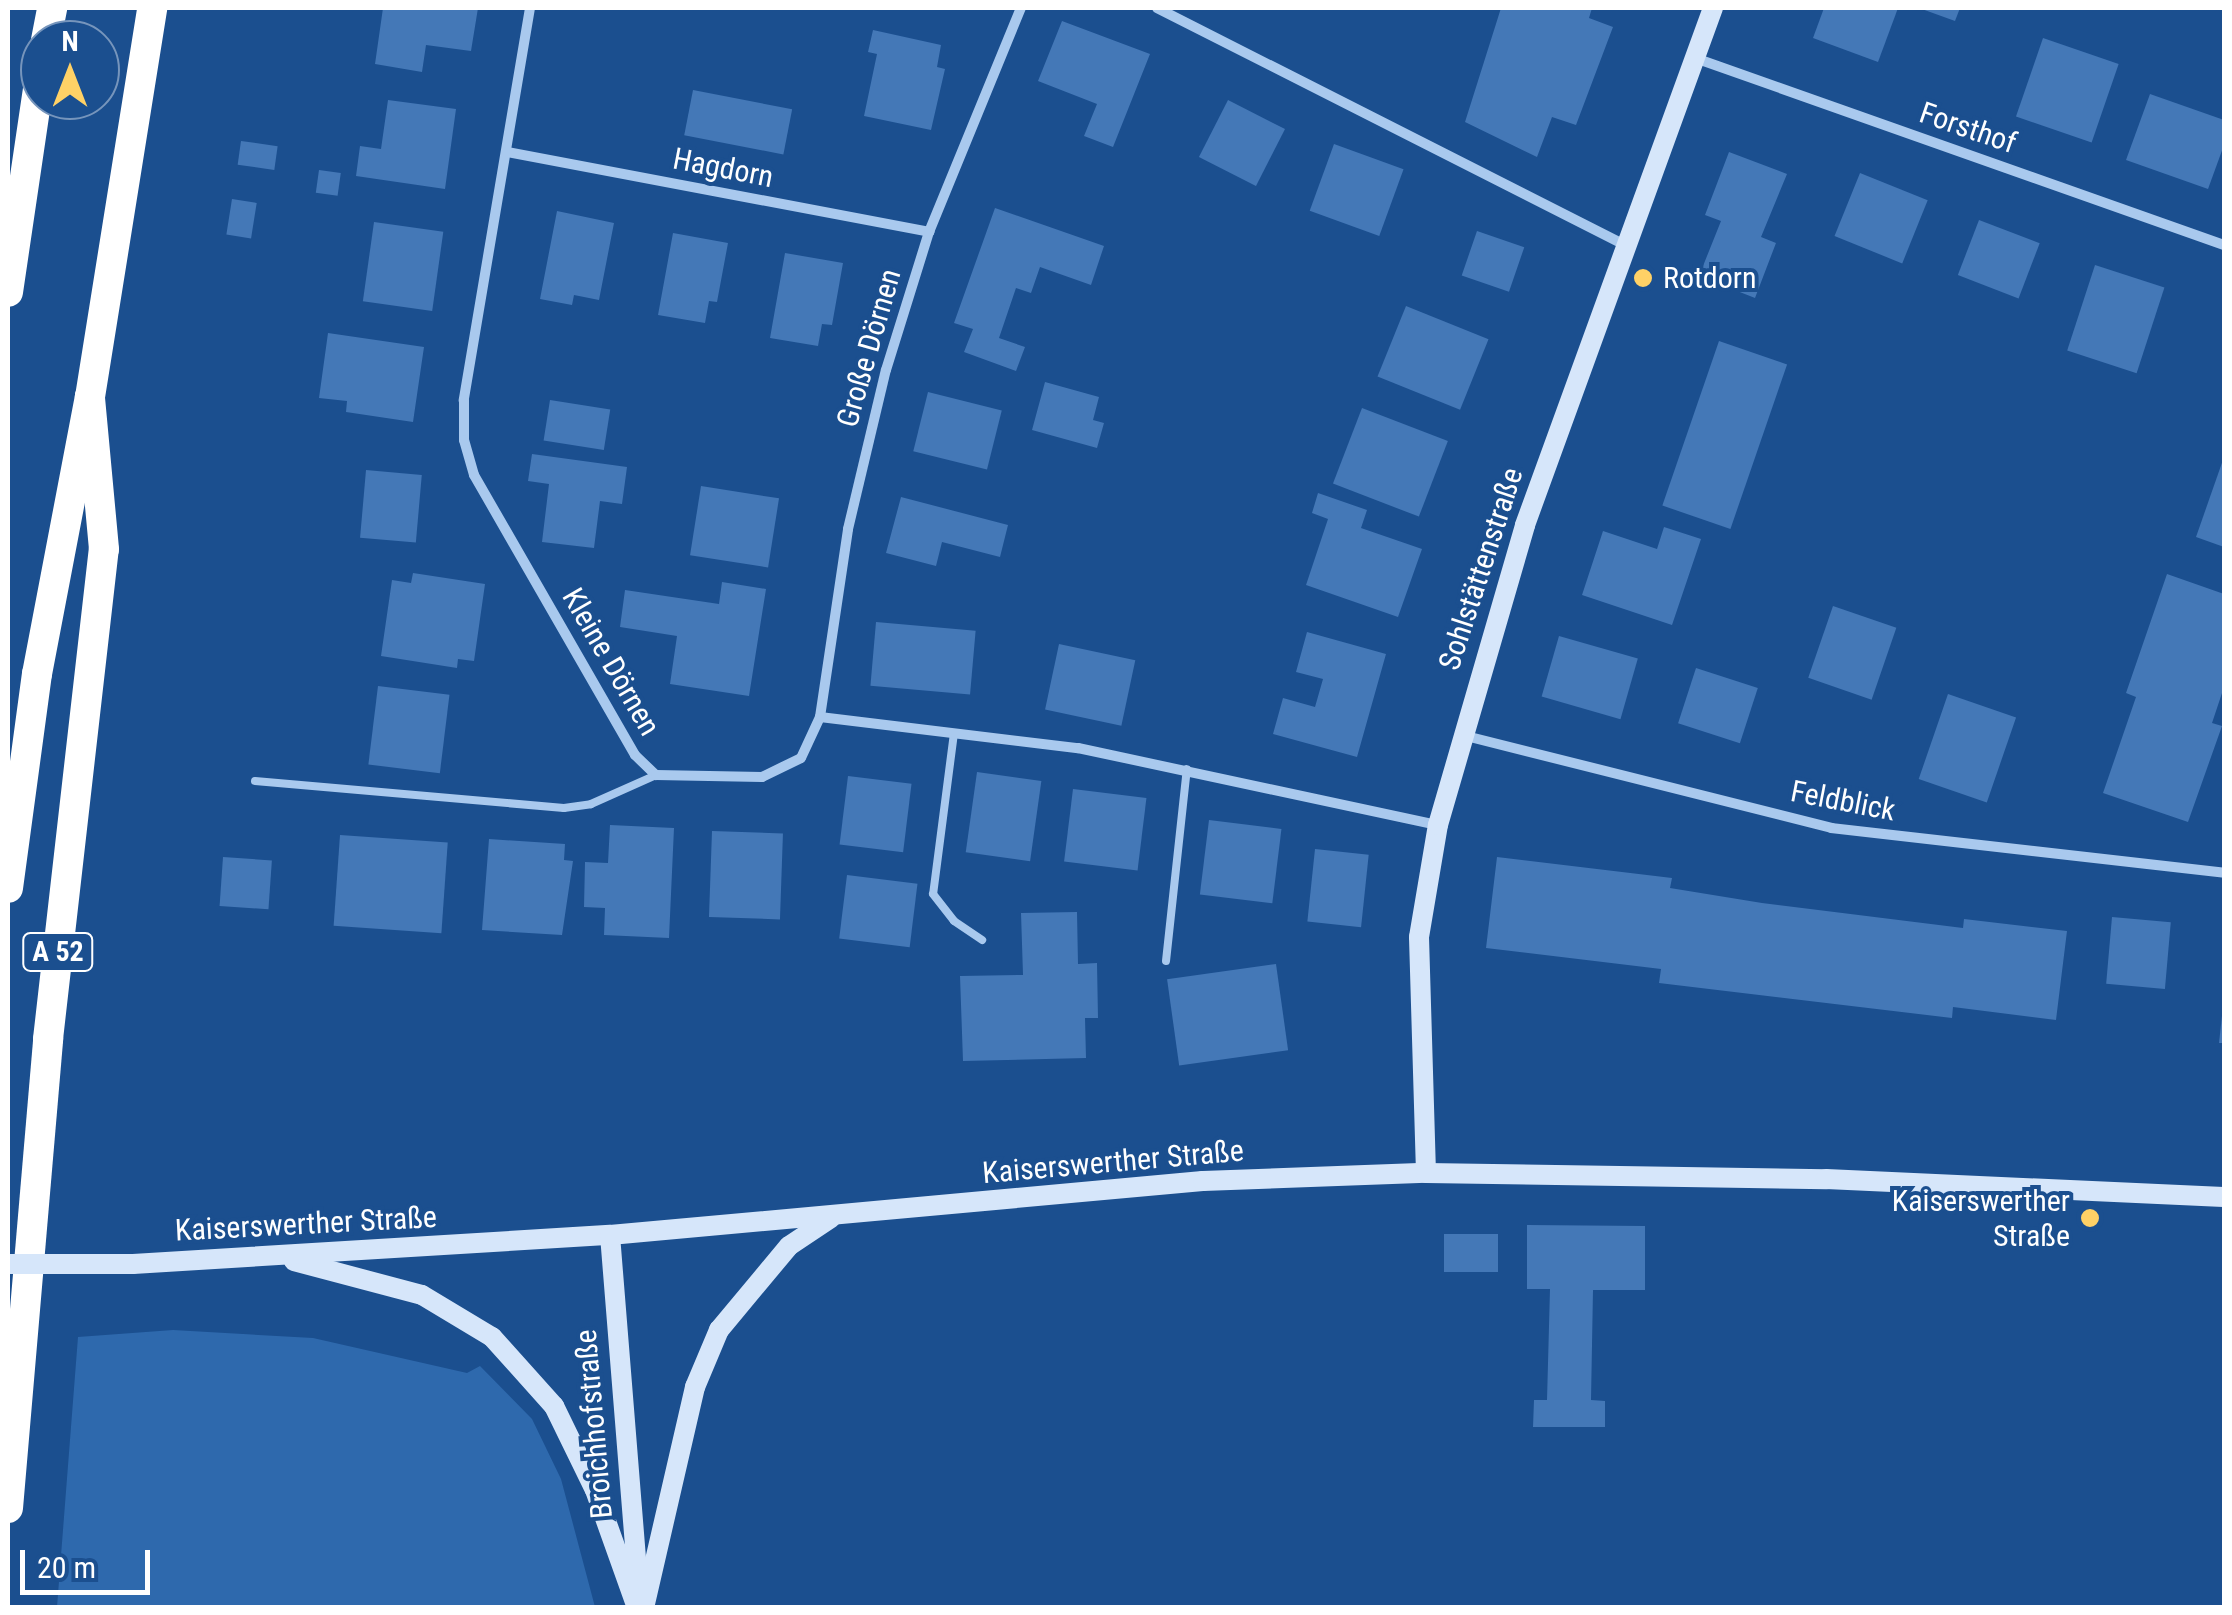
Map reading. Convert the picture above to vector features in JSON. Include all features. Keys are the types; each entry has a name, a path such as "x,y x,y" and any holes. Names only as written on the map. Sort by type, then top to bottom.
{"highway":[{"name":"A 52","path":"8,888 37,674 90,397 152,8"},
{"path":"8,292 33,120"},
{"name":"A 52","path":"8,1508 48,1039 104,549 90,397"}],"main road":[{"name":"Sohlstättenstraße","path":"1426,1172 1419,937 1438,825 1461,734 1525,525 1714,8"},
{"name":"Kaiserswerther Straße","path":"8,1264 133,1264 278,1257 833,1217 1203,1181 1426,1172 1826,1179 2224,1197"},
{"path":"641,1608 695,1387 719,1330 789,1246 833,1217"},
{"name":"Broichhofstraße","path":"610,1235 641,1608"},
{"path":"278,1257 422,1295 492,1337 554,1406 595,1490 641,1608"}],"street":[{"name":"Kleine Dörnen","path":"530,8 464,400 464,440 493,508 635,755 656,775 762,778 801,758 820,717"},
{"name":"Große Dörnen","path":"820,717 848,529 929,232 1021,8"},
{"path":"1157,8 1625,245"},
{"name":"Forsthof","path":"1695,58 2224,244"},
{"name":"Hagdorn","path":"507,152 929,232"},
{"path":"820,717 1187,769 1438,825"},
{"name":"Feldblick","path":"1461,734 1831,828 2224,873"}],"lane":[{"path":"954,733 933,894 954,921 982,940"},
{"path":"1166,961 1187,769"},
{"path":"254,781 564,808 591,804 656,775"}],"shaded area":[{"path":"173,1330 313,1338 467,1373 480,1366 532,1419 561,1479 595,1607 57,1607 78,1337"}],"building":[{"path":"383,8 478,8 471,51 426,45 422,72 375,64"},
{"path":"1501,8 1592,8 1589,18 1613,27 1576,125 1552,117 1537,157 1465,122"},
{"path":"1824,8 1898,8 1878,62 1813,38"},
{"path":"1919,8 1960,8 1955,21"},
{"path":"1062,21 1150,54 1113,147 1084,136 1097,104 1038,81"},
{"path":"873,30 941,45 937,67 945,69 931,130 864,116 877,54 868,52"},
{"path":"2043,38 2119,64 2092,143 2016,116"},
{"path":"693,90 792,109 783,154 684,135"},
{"path":"2150,94 2224,120 2224,145 2208,189 2126,160"},
{"path":"388,100 456,109 445,189 356,176 360,146 381,149"},
{"path":"1228,100 1285,129 1256,186 1199,157"},
{"path":"241,141 278,146 274,170 238,165"},
{"path":"1334,144 1404,169 1379,236 1310,211"},
{"path":"1729,152 1787,174 1761,237 1776,243 1755,298 1699,276 1721,221 1705,215"},
{"path":"319,170 341,173 338,196 316,193"},
{"path":"1860,173 1928,200 1902,263 1835,236"},
{"path":"232,199 257,203 251,238 226,235"},
{"path":"995,208 1104,246 1091,285 1040,267 1031,293 1016,288 999,338 1025,347 1016,371 964,352 973,329 954,323"},
{"path":"557,211 614,223 599,300 574,295 572,305 540,299"},
{"path":"1979,220 2040,243 2019,298 1958,275"},
{"path":"374,222 443,232 432,311 363,301"},
{"path":"1477,231 1524,247 1509,292 1462,275"},
{"path":"673,233 728,243 717,302 709,301 705,323 658,315"},
{"path":"785,253 843,263 832,325 822,324 818,346 770,338"},
{"path":"2095,265 2164,288 2137,373 2067,351"},
{"path":"1406,306 1489,339 1460,410 1378,376"},
{"path":"328,333 424,347 413,422 346,412 347,401 319,398"},
{"path":"1719,341 1787,364 1730,529 1662,506"},
{"path":"1045,382 1099,397 1093,420 1104,423 1097,448 1032,430"},
{"path":"928,392 1002,410 987,470 913,451"},
{"path":"550,400 610,410 604,450 544,440"},
{"path":"1362,408 1448,441 1419,517 1333,484"},
{"path":"532,454 627,467 622,504 600,501 594,548 542,542 549,484 528,481"},
{"path":"2224,457 2224,547 2196,537"},
{"path":"366,470 422,475 416,543 360,538"},
{"path":"701,486 779,498 768,567 690,555"},
{"path":"1318,493 1367,510 1361,528 1422,549 1398,617 1306,585 1328,519 1312,513"},
{"path":"901,497 1008,525 1000,557 942,542 936,566 886,553"},
{"path":"1664,527 1701,539 1672,625 1582,595 1603,531 1657,549"},
{"path":"413,573 485,584 474,661 458,659 457,668 381,656 392,580 411,583"},
{"path":"2167,574 2224,594 2224,687 2212,723 2222,726 2188,822 2103,793 2136,697 2126,693"},
{"path":"722,582 766,589 749,696 670,684 677,636 620,627 625,590 719,604"},
{"path":"1833,606 1896,628 1872,700 1808,678"},
{"path":"876,622 976,631 970,694 870,686"},
{"path":"1307,632 1386,654 1357,757 1273,734 1283,698 1315,707 1323,679 1296,672"},
{"path":"1559,636 1638,659 1620,719 1542,697"},
{"path":"1059,644 1135,660 1121,726 1045,710"},
{"path":"1696,668 1758,688 1740,743 1678,723"},
{"path":"378,686 449,695 440,773 368,764"},
{"path":"1948,694 2016,717 1987,803 1919,779"},
{"path":"977,772 1041,781 1030,861 966,852"},
{"path":"848,776 912,784 903,852 840,844"},
{"path":"1073,789 1146,798 1138,870 1064,861"},
{"path":"1209,820 1281,829 1272,903 1200,894"},
{"path":"610,825 674,828 669,938 604,935 605,908 584,907 585,862 608,863"},
{"path":"712,831 783,833 780,919 709,917"},
{"path":"340,835 448,843 441,933 334,926"},
{"path":"489,839 565,844 564,860 573,861 562,935 482,930"},
{"path":"1315,849 1369,855 1361,927 1307,922"},
{"path":"223,857 272,860 268,909 220,906"},
{"path":"1497,857 1672,878 1670,888 1762,903 1963,928 1964,919 2067,931 2056,1020 1953,1007 1952,1018 1659,983 1661,969 1486,948"},
{"path":"847,875 917,884 910,947 839,939"},
{"path":"1077,912 1078,964 1097,963 1098,1018 1085,1018 1086,1058 963,1061 960,976 1023,975 1021,913"},
{"path":"2112,917 2171,922 2165,989 2106,984"},
{"path":"1276,964 1288,1050 1179,1065 1167,979"},
{"path":"2222,1016 2224,1043 2219,1043"},
{"path":"1527,1225 1645,1226 1645,1290 1593,1290 1591,1400 1605,1401 1605,1427 1533,1427 1534,1400 1547,1400 1550,1289 1527,1289"},
{"path":"1444,1234 1498,1234 1498,1272 1444,1272"}],"place":[{"name":"Rotdorn","path":"1643,278"},
{"name":"Kaiserswerther Straße","path":"2090,1218"}]}
